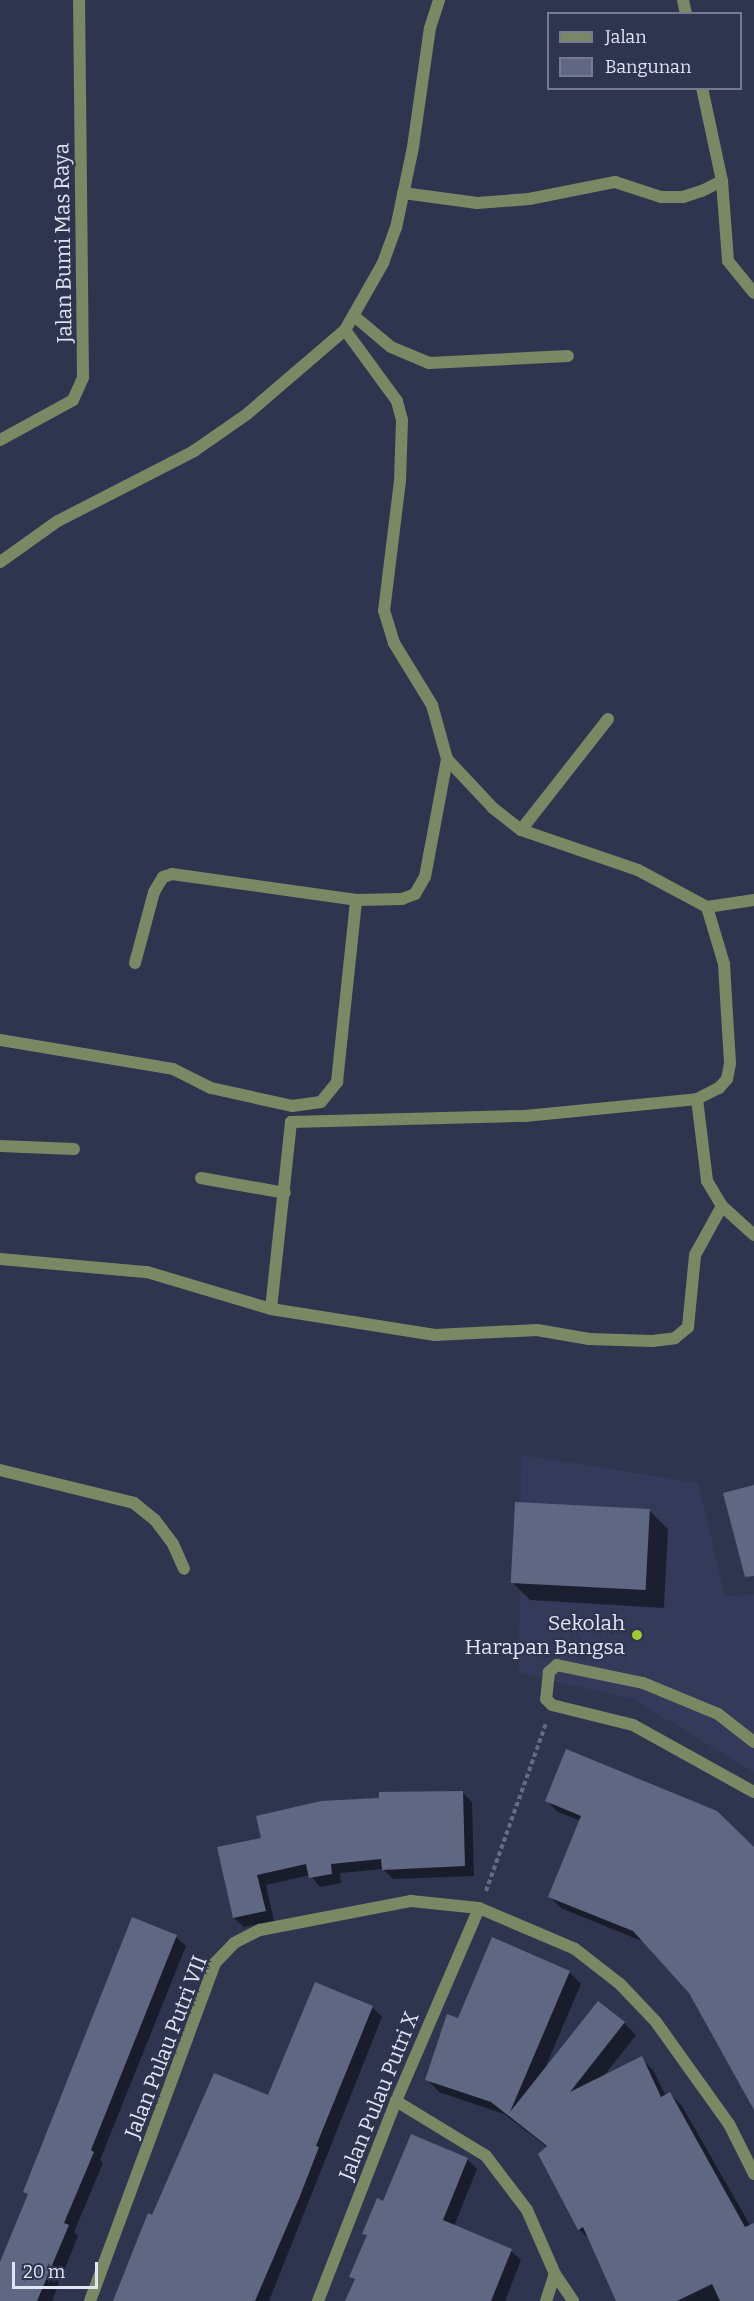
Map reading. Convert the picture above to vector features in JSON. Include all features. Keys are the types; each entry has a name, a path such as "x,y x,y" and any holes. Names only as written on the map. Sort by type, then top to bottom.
{"street":[{"name":"Jalan Bumi Mas Raya","path":"0,440 74,400 83,378 80,0"},
{"path":"0,562 58,521 194,451 247,414 345,330 383,263 403,194 430,28 439,0"},
{"path":"702,90 722,182 728,261 754,293"},
{"path":"403,194 477,202 529,199 615,182 661,197 683,197 722,182"},
{"path":"354,316 391,347 429,363 568,356"},
{"path":"135,963 154,892 163,877 172,874 356,900 402,899 415,894 425,877 447,759 432,705 394,643 384,611 400,482 402,420 397,401 345,330"},
{"path":"520,830 608,719"},
{"path":"447,759 493,808 520,830 638,870 707,907 754,900"},
{"path":"0,1040 173,1069 211,1089 292,1106 321,1102 337,1082 356,900"},
{"path":"291,1122 525,1116 697,1099 719,1088 727,1078 730,1063 724,964 707,907"},
{"path":"697,1099 706,1181 722,1206 754,1235"},
{"path":"271,1309 285,1193 292,1106"},
{"path":"0,1146 74,1149"},
{"path":"201,1178 285,1193"},
{"path":"0,1259 147,1272 271,1309 435,1335 537,1330 622,1342 675,1338 688,1328 695,1255 722,1206"},
{"path":"0,1470 134,1503 155,1520 173,1544 183,1569"},
{"path":"754,1742 718,1714 644,1683 557,1665 549,1672 546,1699 552,1705 633,1725 754,1792"},
{"name":"Jalan Pulau Putri VII","path":"90,2301 215,1963 234,1943 260,1930 411,1901 479,1908 575,1949 620,1984 656,2022 729,2124 754,2174"},
{"name":"Jalan Pulau Putri X","path":"318,2301 396,2101 479,1908"},
{"path":"396,2101 486,2156 527,2210 555,2274 573,2301"},
{"path":"546,2301 555,2274"}],"path":[{"path":"479,1908 508,1834 552,1705"}],"shaded area":[{"name":"Sekolah Harapan Bangsa","path":"521,1455 698,1483 725,1596 754,1595 754,1772 633,1699 519,1673"}],"building":[{"path":"754,1485 754,1576 745,1577 723,1493"},
{"path":"515,1502 650,1509 646,1590 511,1583"},
{"path":"566,1749 717,1811 754,1847 754,2110 689,1993 633,1931 548,1897 581,1816 545,1801"},
{"path":"463,1791 465,1866 382,1870 381,1859 331,1864 332,1874 309,1878 306,1864 257,1875 266,1911 233,1918 217,1847 261,1838 256,1816 321,1801 379,1798 379,1792"},
{"path":"132,1917 177,1935 91,2150 94,2152 64,2223 69,2225 37,2301 0,2301 0,2262 28,2194 23,2192"},
{"path":"492,1937 570,1971 510,2112 598,2001 625,2022 570,2092 642,2056 661,2097 670,2092 745,2227 754,2223 754,2301 720,2301 712,2284 677,2301 616,2301 583,2227 578,2230 538,2154 547,2146 491,2102 425,2080 447,2014 458,2018"},
{"path":"315,1982 373,2006 316,2146 319,2147 300,2196 255,2301 113,2301 148,2213 152,2215 214,2073 268,2095"},
{"path":"411,2134 468,2158 443,2220 512,2249 491,2301 345,2301 355,2279 349,2277 367,2235 362,2234 377,2198 383,2201"}],"place":[{"name":"Sekolah Harapan Bangsa","path":"637,1635"}]}
